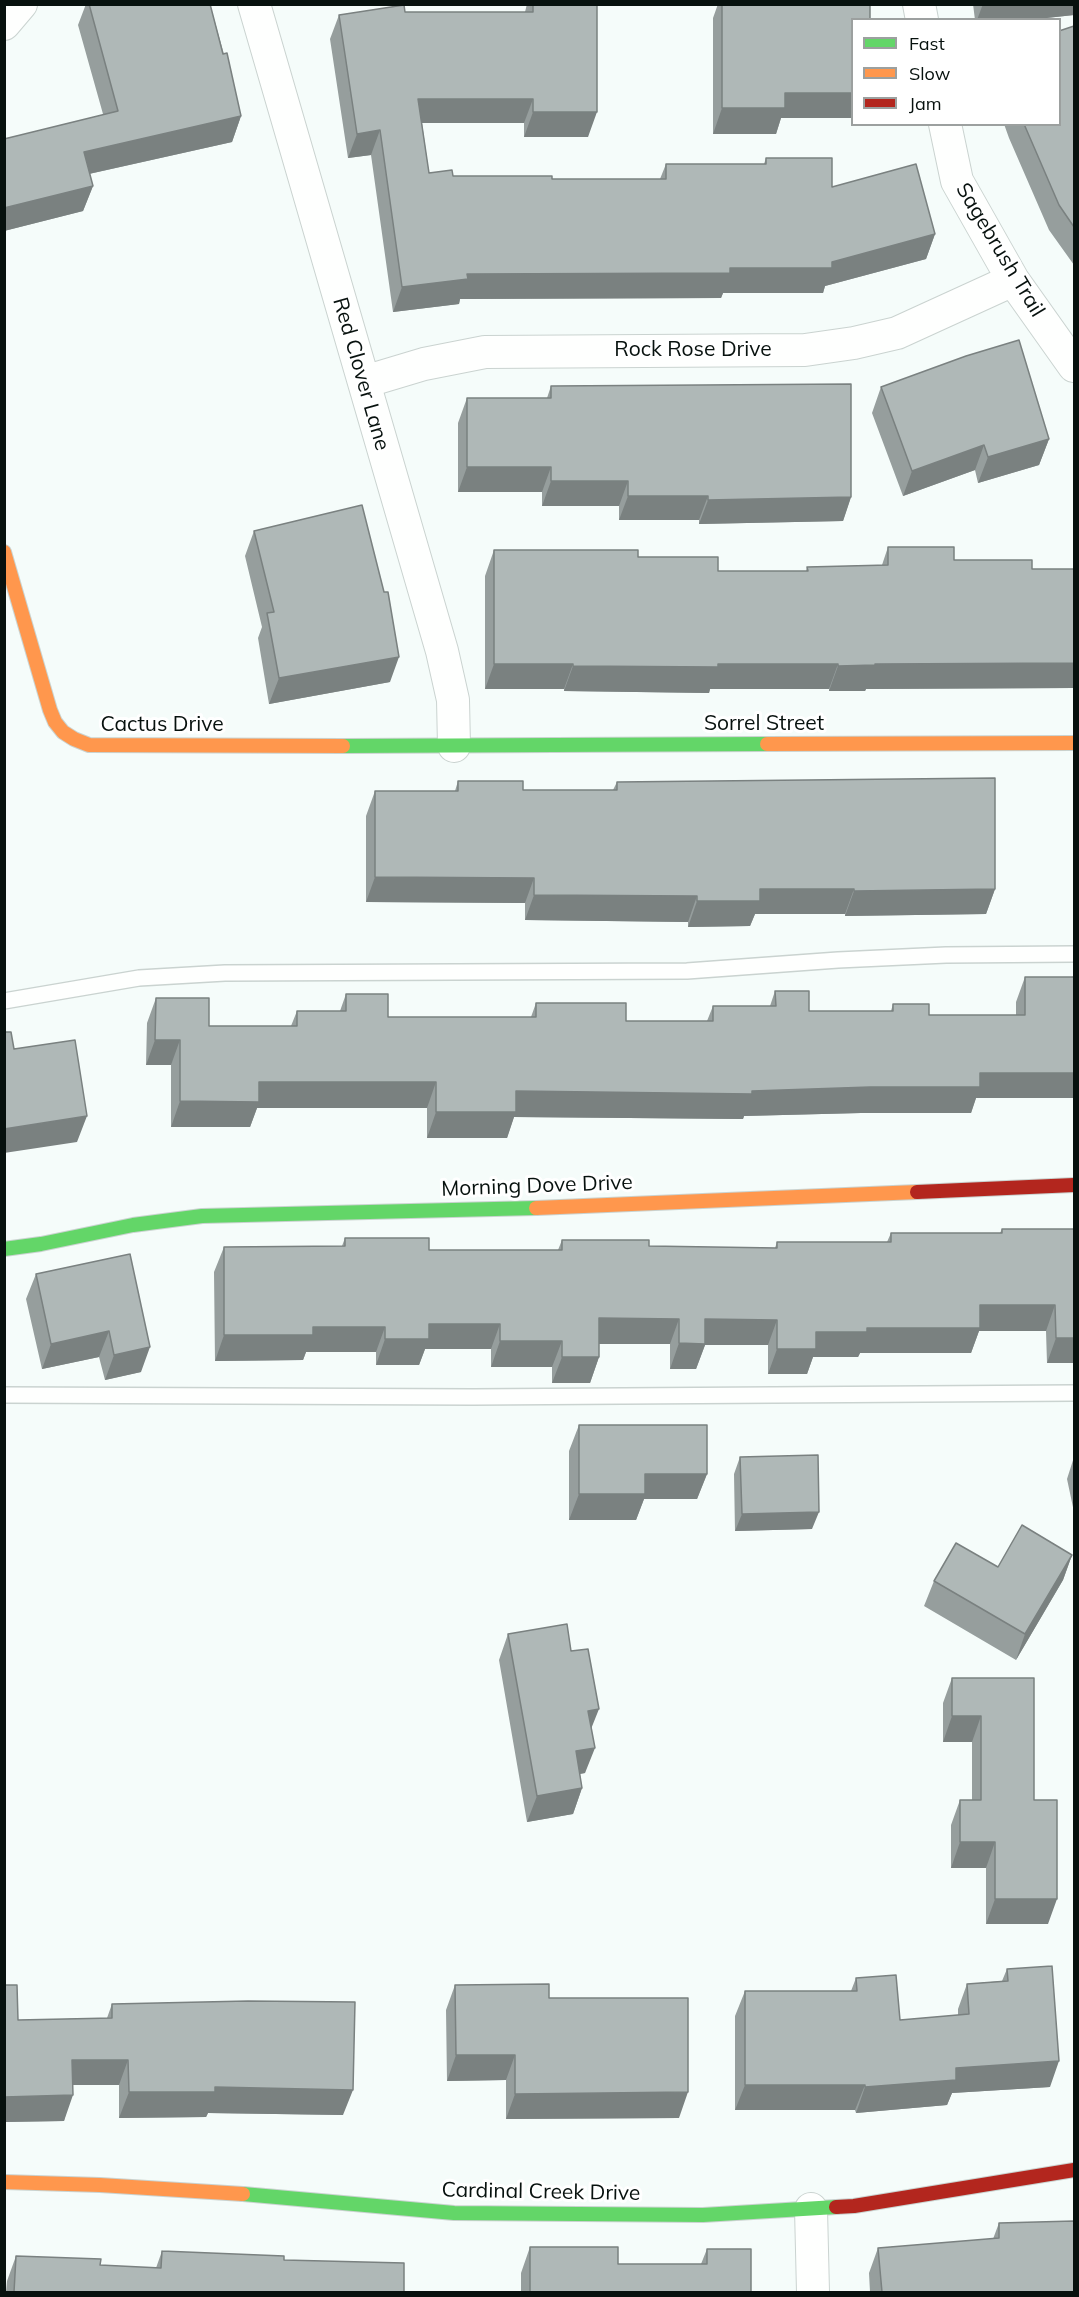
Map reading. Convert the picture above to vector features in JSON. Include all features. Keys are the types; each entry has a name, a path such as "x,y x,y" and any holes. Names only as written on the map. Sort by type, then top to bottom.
{"street":[{"path":"4,24 21,4"},
{"name":"Red Clover Lane","path":"254,4 442,651 453,699 454,746"},
{"name":"Sagebrush Trail","path":"945,126 957,181 1013,280 1074,366"},
{"name":"Rock Rose Drive","path":"364,382 424,364 485,352 805,350 854,343 897,333 1013,280"},
{"name":"Cactus Drive","path":"4,552 50,710 55,722 74,739 89,745 106,746 454,746"},
{"name":"Sorrel Street","path":"454,746 1074,743"},
{"name":"Morning Dove Drive","path":"4,1249 41,1244 134,1225 202,1216 508,1209 1074,1185"},
{"name":"Cardinal Creek Drive","path":"4,2182 246,2194 454,2213 703,2215 854,2206 1074,2170"},
{"path":"811,2209 813,2292"}],"lane":[{"path":"4,1001 139,978 225,974 664,972 881,958 1074,954"},
{"path":"4,1395 473,1396 1074,1393"}],"building":[{"path":"89,4 210,4 223,54 227,53 241,116 84,152 93,186 4,208 4,139 118,111"},
{"path":"533,4 597,4 597,112 533,112 533,99 418,99 429,173 452,170 453,176 666,179 666,164 766,164 766,158 832,158 832,187 916,164 935,234 832,262 832,268 730,268 730,273 467,274 468,279 402,287 380,130 357,134 339,15 404,5 405,12 533,12"},
{"path":"722,4 870,5 870,18 851,18 851,93 785,93 785,108 722,108"},
{"path":"1074,26 1074,227 1059,205 1025,126 1061,126 1061,30"},
{"path":"1019,340 1049,439 988,457 984,445 912,471 881,387 966,356"},
{"path":"851,384 851,497 708,500 708,496 628,496 628,481 551,481 551,467 467,467 467,398 551,398 551,386"},
{"path":"362,505 384,592 388,592 399,657 279,678 267,613 274,612 254,531"},
{"path":"888,547 954,547 954,560 1032,560 1032,569 1074,569 1074,663 838,666 838,664 718,664 718,667 494,664 494,550 638,550 638,557 718,557 718,571 808,571 807,567 888,565"},
{"path":"995,778 995,889 854,891 854,889 760,889 760,901 697,901 697,896 534,895 534,878 375,877 375,791 458,791 458,781 523,781 523,790 617,790 617,782"},
{"path":"1025,977 1074,977 1074,1073 980,1073 980,1087 870,1087 752,1091 752,1094 516,1091 516,1112 436,1112 436,1082 259,1082 259,1102 180,1101 180,1040 155,1040 156,998 209,998 209,1026 297,1026 297,1011 346,1011 346,994 388,994 388,1017 536,1017 536,1003 626,1003 626,1021 713,1021 713,1006 776,1006 775,991 809,991 809,1011 893,1011 893,1004 929,1004 929,1015 1025,1015"},
{"path":"4,1032 11,1032 14,1049 75,1040 87,1116 4,1129"},
{"path":"1002,1229 1074,1229 1074,1338 1056,1338 1055,1305 980,1305 980,1328 867,1328 867,1332 816,1332 816,1349 777,1349 777,1320 705,1319 705,1344 679,1343 679,1319 599,1318 599,1357 562,1357 562,1341 500,1341 500,1324 429,1324 429,1339 385,1339 385,1327 313,1327 313,1335 224,1335 224,1247 345,1246 345,1238 429,1238 429,1250 562,1250 562,1240 649,1240 649,1246 777,1248 777,1242 891,1242 891,1233 1002,1233"},
{"path":"130,1254 150,1347 114,1355 109,1331 51,1344 36,1274"},
{"path":"579,1425 707,1425 707,1474 645,1474 645,1494 579,1494"},
{"path":"818,1455 819,1512 742,1514 740,1457"},
{"path":"1022,1525 1072,1555 1025,1634 934,1581 956,1543 998,1567"},
{"path":"567,1624 571,1651 588,1649 599,1709 588,1711 595,1748 576,1751 582,1788 537,1796 508,1634"},
{"path":"952,1678 1034,1678 1034,1800 1057,1800 1057,1899 995,1899 995,1842 960,1842 960,1800 981,1800 981,1716 952,1716"},
{"path":"1052,1966 1059,2061 956,2068 956,2080 865,2087 865,2085 745,2085 745,1991 857,1991 856,1978 896,1975 900,2020 969,2014 967,1984 1008,1981 1007,1969"},
{"path":"549,1984 549,1998 688,1998 688,2092 515,2094 515,2055 456,2055 455,1985"},
{"path":"4,1985 17,1985 18,2020 112,2018 112,2004 248,2001 355,2002 353,2090 215,2087 215,2092 129,2092 128,2060 72,2060 73,2095 4,2097"},
{"path":"1074,2221 1074,2292 882,2292 878,2248 999,2238 999,2223"},
{"path":"530,2247 618,2247 618,2264 707,2264 707,2249 751,2249 751,2292 530,2292"},
{"path":"162,2251 284,2256 284,2260 404,2263 404,2292 14,2292 16,2256 101,2259 100,2265 161,2268"}],"traffic: fast":[{"path":"343,746 767,744"},
{"path":"4,1249 41,1244 133,1225 202,1216 536,1208"},
{"path":"243,2194 454,2213 703,2215 836,2207"}],"traffic: slow":[{"path":"4,552 50,710 55,722 63,732 74,739 89,745 343,746"},
{"path":"767,744 1074,743"},
{"path":"536,1208 917,1192"},
{"path":"4,2182 100,2185 243,2194"}],"traffic: jam":[{"path":"917,1192 1074,1185"},
{"path":"836,2207 1074,2170"}]}
